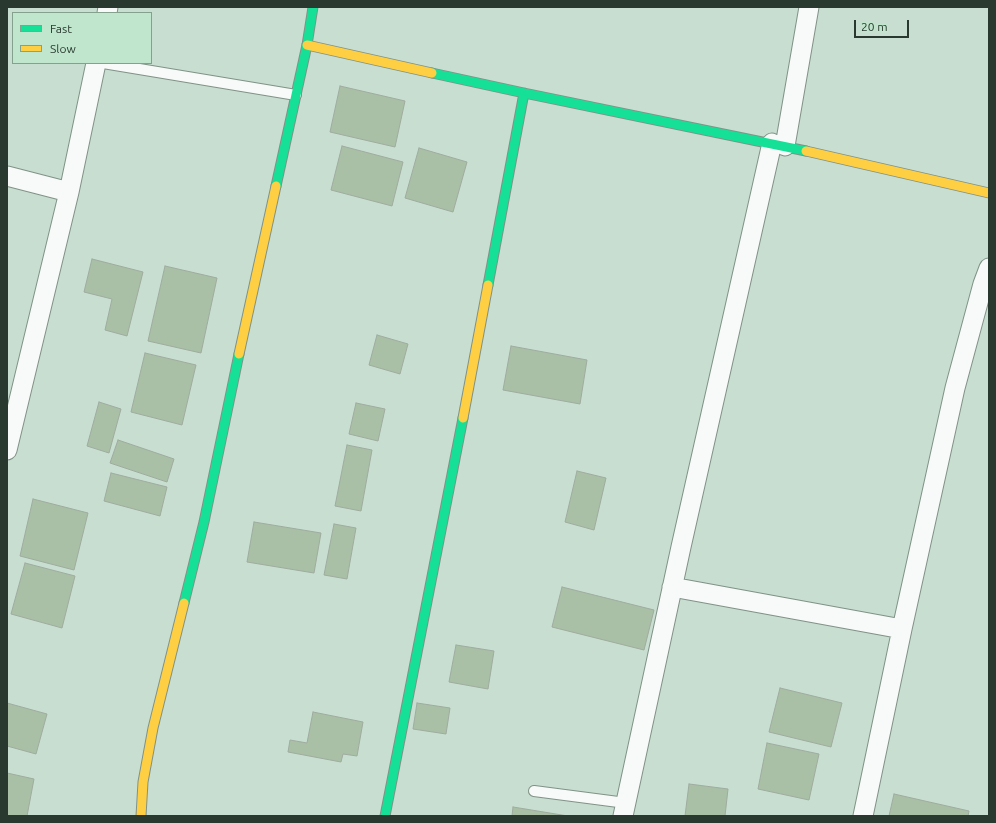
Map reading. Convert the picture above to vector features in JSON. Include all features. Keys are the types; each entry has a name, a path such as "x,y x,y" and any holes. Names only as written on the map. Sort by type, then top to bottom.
{"street":[{"path":"141,816 143,782 154,728 204,522 314,7"},
{"path":"625,810 672,587 779,145 809,7"},
{"path":"307,45 524,93 779,145 989,193"},
{"path":"7,450 68,192 96,64"},
{"path":"385,816 454,467 524,93"},
{"path":"7,176 68,192"},
{"path":"862,816 955,388 989,268"},
{"path":"672,587 902,629"}],"lane":[{"path":"109,64 296,95"},
{"path":"534,791 625,810"}],"building":[{"path":"340,86 405,101 395,147 330,132"},
{"path":"342,146 403,162 392,206 331,190"},
{"path":"419,148 467,162 453,212 405,198"},
{"path":"92,259 143,272 127,336 105,330 112,299 84,292"},
{"path":"165,266 217,278 201,353 148,341"},
{"path":"377,335 408,344 400,374 369,365"},
{"path":"511,346 587,360 580,404 503,390"},
{"path":"145,353 196,365 182,425 131,412"},
{"path":"99,402 121,409 109,453 87,446"},
{"path":"356,403 385,409 378,441 349,434"},
{"path":"118,440 174,459 167,482 110,463"},
{"path":"347,445 372,450 361,511 335,506"},
{"path":"577,471 606,478 594,530 565,522"},
{"path":"111,473 167,487 160,516 104,501"},
{"path":"33,499 88,513 74,570 20,556"},
{"path":"254,522 321,533 314,573 247,562"},
{"path":"334,524 356,528 347,579 324,575"},
{"path":"25,563 75,576 62,628 11,614"},
{"path":"562,587 654,610 644,650 552,627"},
{"path":"456,645 494,651 488,689 449,682"},
{"path":"780,688 842,703 831,747 769,732"},
{"path":"7,703 47,714 36,754 7,746"},
{"path":"417,703 450,708 446,734 413,729"},
{"path":"313,712 363,722 357,756 343,754 341,762 288,752 290,740 307,743"},
{"path":"767,743 819,754 809,800 758,789"},
{"path":"7,773 34,779 27,816 7,816"},
{"path":"689,784 728,789 725,816 685,816"},
{"path":"894,794 969,811 968,816 889,816"},
{"path":"513,807 568,816 512,816"}],"traffic: fast":[{"path":"276,186 307,45 313,7"},
{"path":"432,73 806,151"},
{"path":"488,285 524,93"},
{"path":"184,603 204,522 239,354"},
{"path":"385,816 463,418"}],"traffic: slow":[{"path":"307,45 432,73"},
{"path":"806,151 989,193"},
{"path":"239,354 276,186"},
{"path":"463,418 488,285"},
{"path":"141,816 143,782 153,728 184,603"}]}
